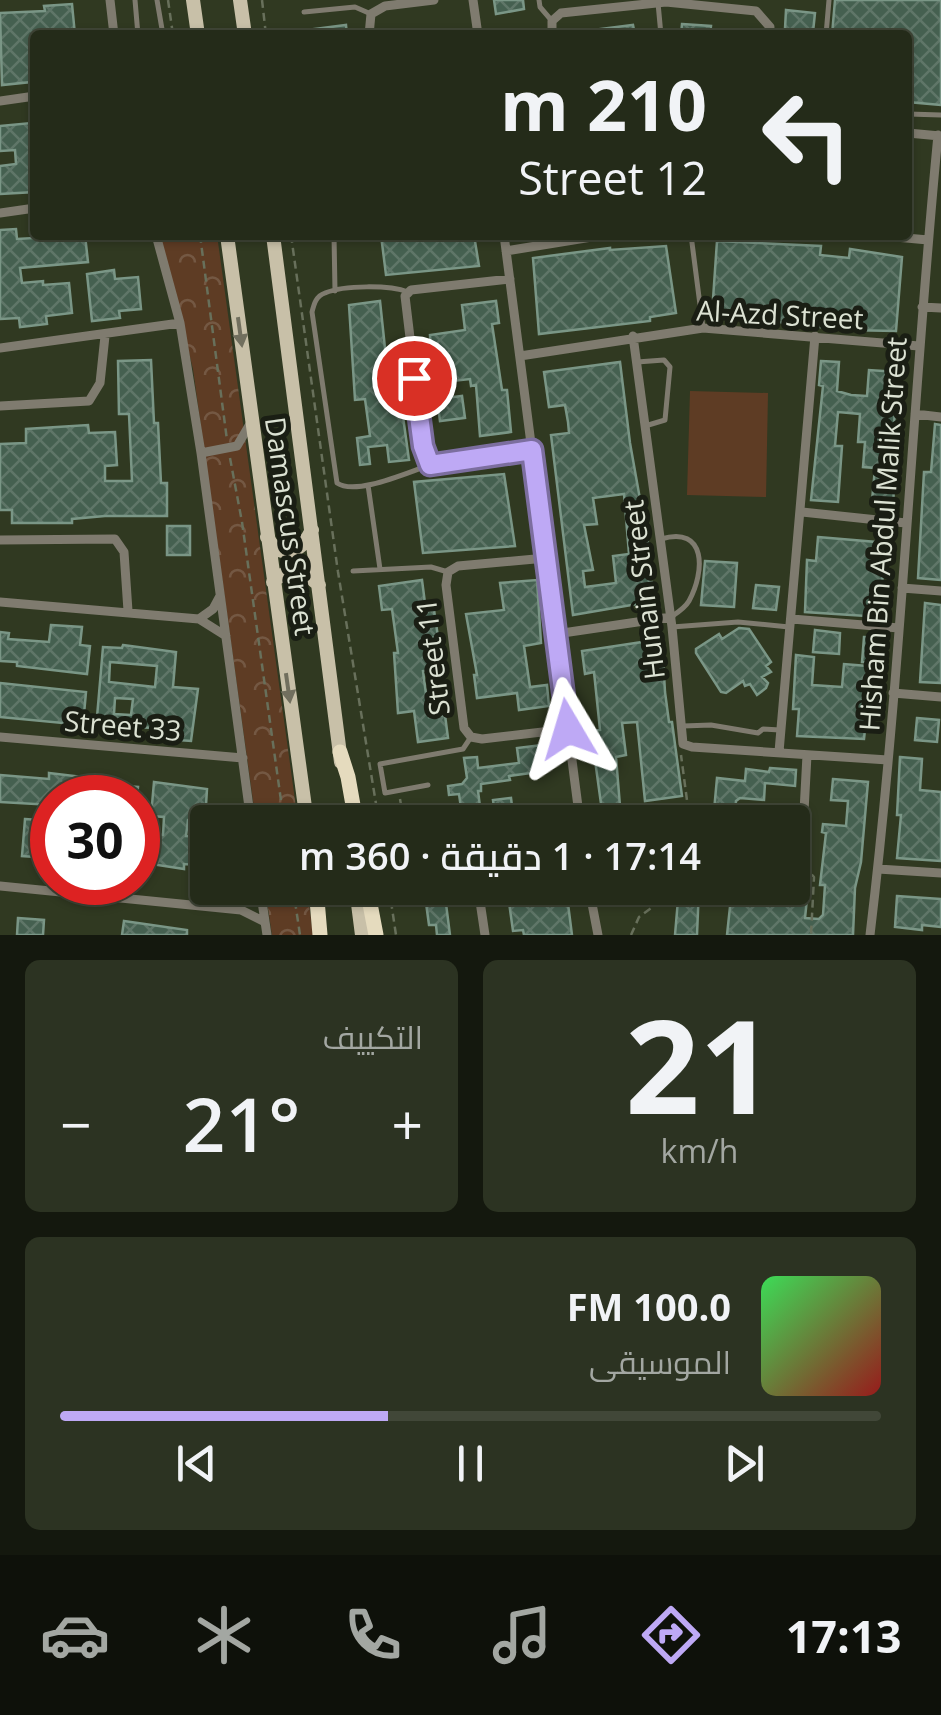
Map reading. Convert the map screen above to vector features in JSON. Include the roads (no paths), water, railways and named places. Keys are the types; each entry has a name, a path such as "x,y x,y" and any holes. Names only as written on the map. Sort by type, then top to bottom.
{"highway":[{"path":"340,752 353,805"},
{"path":"319,905 323,935"},
{"path":"370,905 376,935"}],"main road":[{"path":"193,0 197,30"},
{"path":"240,0 244,30"},
{"name":"Damascus Street","path":"228,240 305,805"},
{"name":"Damascus Street","path":"274,240 346,805"},
{"path":"267,536 274,548 291,552 302,547 312,530"},
{"path":"272,582 284,572 295,570 306,573 319,585"},
{"path":"358,905 362,935"}],"street":[{"path":"110,0 113,30"},
{"path":"369,30 371,14 385,6 434,0"},
{"path":"473,0 477,30"},
{"path":"552,30 552,21 561,13 663,2 756,10 770,30"},
{"path":"0,101 30,97"},
{"path":"912,133 939,136"},
{"name":"Hisham Bin Abdul Malik Street","path":"870,935 939,136"},
{"path":"0,213 30,209"},
{"path":"912,239 928,240"},
{"path":"157,240 180,323 202,453 249,805"},
{"path":"505,240 578,805"},
{"path":"506,251 573,240"},
{"path":"510,279 408,292 404,300 423,446 430,465 532,450"},
{"path":"922,307 941,308"},
{"path":"0,348 180,323"},
{"name":"Al-Azd Street","path":"520,356 703,328 919,346"},
{"path":"0,406 89,402 100,384 105,336"},
{"name":"Hunain Street","path":"633,336 672,622 684,744 779,752"},
{"path":"816,336 779,752 888,760"},
{"path":"202,453 228,448 243,440 251,411"},
{"path":"915,414 941,416"},
{"path":"802,512 906,523"},
{"path":"0,540 115,539 124,552 128,612"},
{"name":"Street 11","path":"546,558 458,566 448,572 446,585 464,728 471,737 482,739 568,729"},
{"path":"902,588 941,591"},
{"path":"199,620 213,609 220,594"},
{"path":"0,602 199,620 226,636"},
{"path":"556,634 672,622"},
{"path":"791,623 899,628"},
{"path":"893,693 941,698"},
{"name":"Street 33","path":"0,737 243,758"},
{"path":"804,805 807,755"},
{"path":"878,869 941,873"},
{"path":"0,886 241,910 265,922"},
{"path":"241,910 246,905"},
{"path":"262,905 267,935"},
{"path":"481,905 485,935"},
{"path":"592,905 598,935"}],"lane":[{"path":"135,0 138,30"},
{"path":"157,0 162,30"},
{"path":"539,0 552,21"},
{"path":"826,30 828,0"},
{"path":"661,30 663,2"},
{"path":"304,12 355,7 371,14"},
{"path":"912,114 941,115"},
{"path":"334,240 335,291"},
{"path":"692,240 703,328"},
{"path":"408,292 382,287 335,291 317,298 312,312 335,480 347,488 368,485 430,465"},
{"path":"636,362 664,360 670,367 665,420 645,426"},
{"path":"368,485 380,569"},
{"path":"660,539 684,535 694,541 698,552 696,583 687,605 672,622"},
{"path":"353,571 436,567 448,572"},
{"path":"672,622 791,623"},
{"path":"680,726 758,733 781,730"},
{"path":"428,785 385,793 380,764 463,749 471,737"}]}
